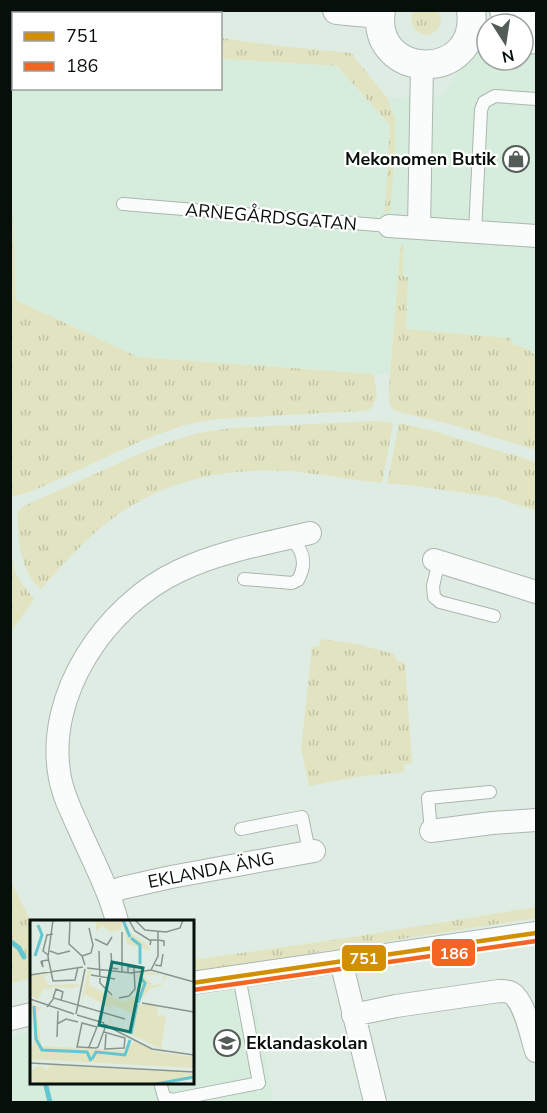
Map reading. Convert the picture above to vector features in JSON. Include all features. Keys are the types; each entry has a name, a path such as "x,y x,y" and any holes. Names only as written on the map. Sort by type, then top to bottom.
{"street":[{"path":"338,10 380,12 382,32 390,48 405,60 422,65 442,62 452,58 459,51 465,44 472,27 471,10"},
{"path":"504,10 537,13"},
{"path":"459,51 475,47"},
{"path":"419,228 422,65"},
{"name":"ARNEGÅRDSGATAN","path":"389,226 537,236"},
{"path":"117,920 109,893 69,805 60,778 58,731 67,694 74,677 96,642 123,610 139,594 155,584 178,571 241,549 300,536"},
{"path":"437,561 537,592"},
{"path":"431,831 537,820"},
{"name":"EKLANDA ÄNG","path":"109,893 171,877 312,851"},
{"path":"194,983 537,933"},
{"path":"341,961 375,1102"},
{"path":"353,1015 405,1005 500,991 508,992 513,994 524,1012 537,1051"},
{"path":"10,1018 30,1014"}],"lane":[{"path":"475,232 481,110 484,102 495,96 537,99"},
{"name":"ARNEGÅRDSGATAN","path":"123,204 389,226"},
{"path":"244,579 292,582 298,580 301,574 303,554 297,544 300,536"},
{"path":"437,561 433,586 434,597 440,602 494,616"},
{"path":"431,831 428,798 490,792"},
{"path":"241,829 302,817 312,851"},
{"path":"160,1083 164,1097 172,1100 259,1083 239,976"}],"shaded area":[{"path":"10,20 12,20 12,90 222,90 222,58 336,66 390,125 385,212 395,118 387,98 443,96 469,54 475,53 475,72 535,72 536,43 536,356 526,348 511,344 510,338 405,329 408,277 403,276 403,244 400,251 390,374 138,357 16,300 11,168"},
{"name":"Eklandaskolan","path":"246,988 252,992 274,1102 11,1102 10,1037 30,1032 30,1083 194,1083 194,997"}],"green space":[{"path":"414,10 438,11 441,22 438,29 428,35 416,30 411,19"},
{"path":"222,38 351,53 387,98 395,118 395,153 390,210 385,213 390,125 337,66 222,58"},
{"path":"11,168 16,300 138,357 374,374 377,395 372,408 365,411 218,419 184,425 143,440 33,491 11,496"},
{"path":"403,242 403,276 408,277 406,329 511,338 511,344 526,348 536,356 536,450 453,425 395,411 391,406 389,387 400,251"},
{"path":"374,421 393,424 382,483 286,471 242,472 200,478 159,492 120,513 88,539 41,589 24,564 17,513 22,507 141,453 198,433 233,428"},
{"path":"399,423 536,462 536,511 495,497 387,484"},
{"path":"10,543 16,573 34,599 11,632"},
{"path":"321,639 357,644 394,654 397,661 405,663 412,763 404,764 404,772 356,777 309,786 301,749 312,647 319,646"},
{"path":"10,879 30,920 30,978 11,983"},
{"path":"536,907 536,918 194,972 194,960"}],"waterway":[{"path":"10,941 19,948 24,957"},
{"path":"45,1083 50,1102"}],"transit line":[{"name":"751","path":"194,983 536,933"},
{"name":"186","path":"194,990 536,941"}],"place":[{"name":"Mekonomen Butik","path":"516,159"},
{"name":"Eklandaskolan","path":"227,1043"}]}
